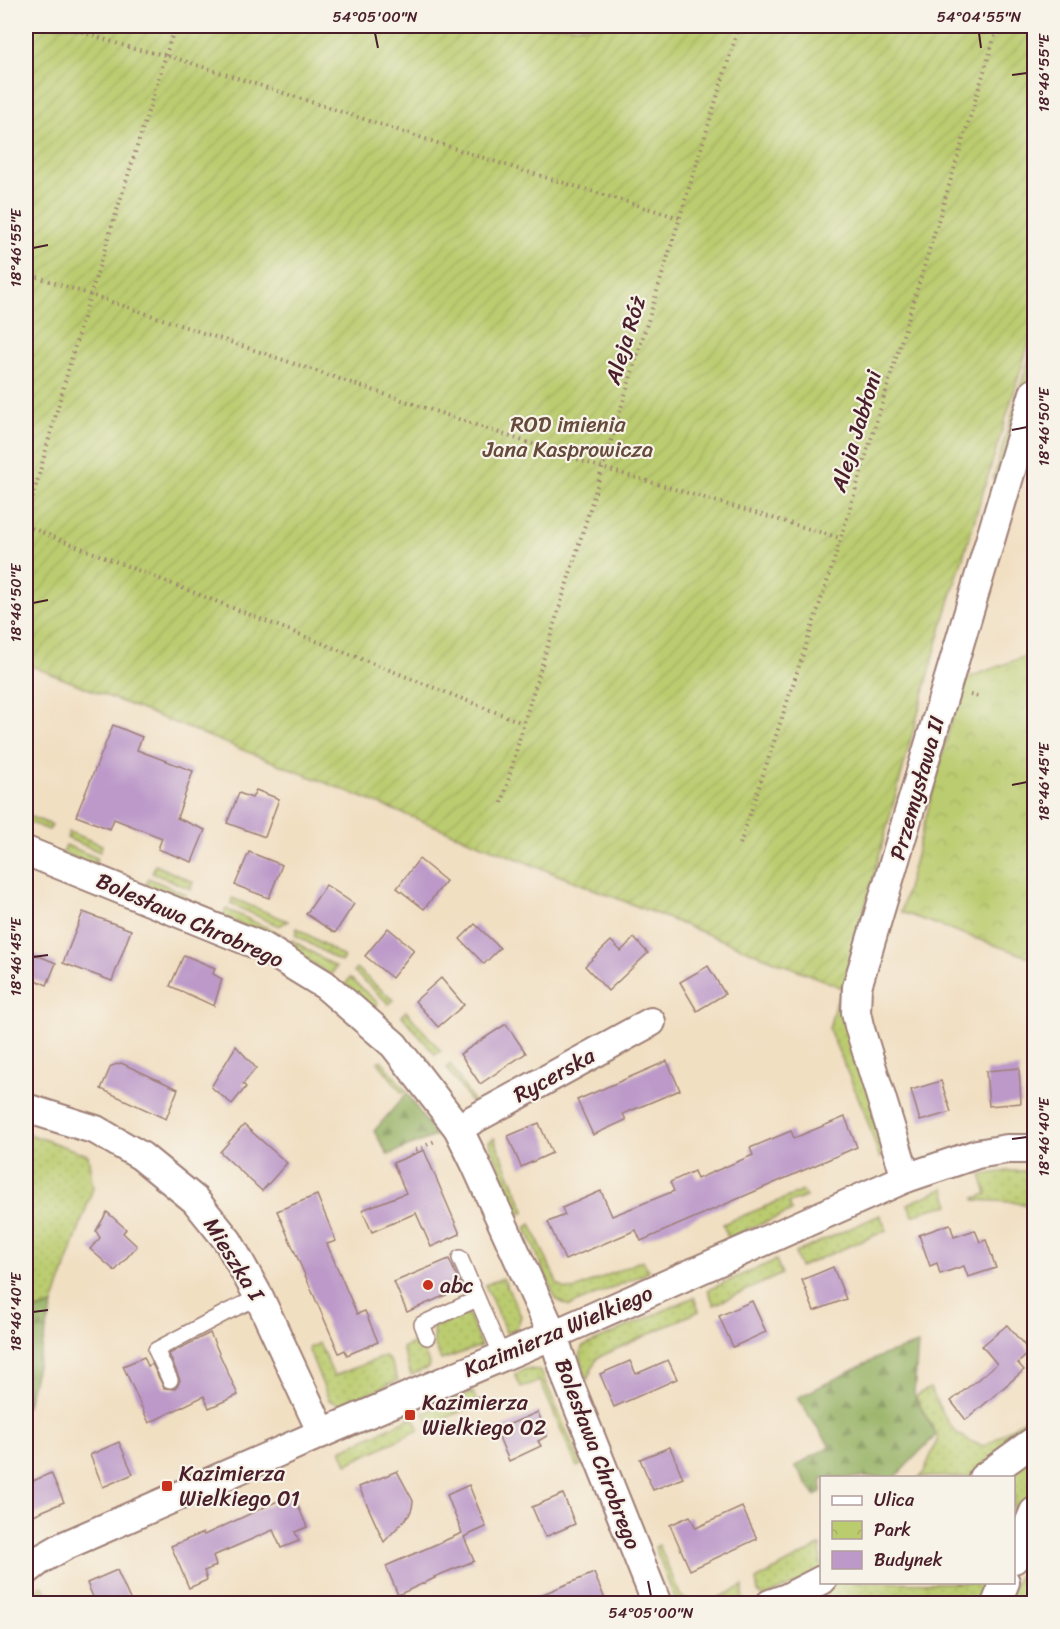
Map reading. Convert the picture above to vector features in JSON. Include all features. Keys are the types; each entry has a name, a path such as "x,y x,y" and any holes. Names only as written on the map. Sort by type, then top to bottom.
{"street":[{"name":"Przemysława II","path":"906,1178 859,1026 856,1012 857,987 1034,396"},
{"name":"Bolesława Chrobrego","path":"26,851 263,947 325,985 394,1045 451,1132 477,1165 552,1335 568,1381 657,1604"},
{"name":"Rycerska","path":"451,1132 651,1023"},
{"name":"Mieszka I","path":"26,1108 96,1130 141,1156 195,1200 228,1241 260,1297 322,1433"},
{"name":"Kazimierza Wielkiego","path":"26,1571 64,1546 552,1335 906,1178 977,1154 1007,1149 1035,1149"},
{"path":"986,1476 1035,1441"},
{"path":"1015,1557 1035,1512"},
{"path":"770,1604 820,1581"},
{"path":"996,1604 1004,1584"}],"lane":[{"path":"460,1258 501,1356"},
{"path":"170,1380 156,1350 260,1297"},
{"path":"427,1337 422,1324 477,1299"}],"path":[{"path":"64,26 134,49 166,54 518,169 680,218"},
{"path":"26,521 91,295 176,26"},
{"name":"Aleja Róż","path":"502,803 523,723 739,26"},
{"name":"Aleja Jabłoni","path":"740,844 840,538 998,26"},
{"path":"26,273 603,468 840,538"},
{"path":"26,526 523,723"},
{"path":"416,1150 451,1132"}],"green space":[{"name":"ROD imienia Jana Kasprowicza","path":"26,26 1034,26 1034,327 943,622 843,988 26,664"},
{"path":"1034,341 1034,359 998,481 993,479"},
{"path":"1034,653 1034,959 901,912 962,680"},
{"path":"26,815 52,825 49,830 26,821"},
{"path":"69,832 102,845 100,852 67,838"},
{"path":"66,845 97,858 94,865 63,853"},
{"path":"155,865 193,882 191,889 152,873"},
{"path":"148,878 185,894 183,901 146,885"},
{"path":"232,898 288,921 279,926 231,904"},
{"path":"226,909 281,934 276,941 223,916"},
{"path":"297,928 344,957 341,962 295,935"},
{"path":"292,940 336,967 331,975 288,948"},
{"path":"357,969 393,1000 389,1004 354,972"},
{"path":"350,978 378,1003 373,1009 345,985"},
{"path":"849,987 886,1154 880,1158 864,1111 829,1029 843,988"},
{"path":"406,1011 441,1051 435,1054 402,1016"},
{"path":"381,1060 406,1091 402,1093 378,1062"},
{"path":"450,1064 475,1104 472,1104 447,1068"},
{"path":"407,1093 435,1136 388,1155 374,1131"},
{"path":"26,1133 88,1155 93,1188 53,1305 26,1313"},
{"path":"494,1138 525,1211 520,1214 489,1142"},
{"path":"1007,1171 1034,1171 1034,1208 1013,1202 975,1200 987,1194 981,1175"},
{"path":"944,1188 950,1205 926,1210 913,1216 908,1204"},
{"path":"803,1191 806,1197 789,1203 792,1211 728,1238 723,1224"},
{"path":"880,1215 887,1230 800,1267 795,1253"},
{"path":"531,1224 557,1283 565,1289 573,1290 643,1260 649,1272 570,1306 556,1300 526,1228"},
{"path":"776,1260 782,1274 714,1305 708,1290"},
{"path":"503,1278 521,1316 517,1328 507,1334 485,1285"},
{"path":"694,1297 699,1311 597,1358 587,1380 580,1359 582,1347"},
{"path":"53,1305 26,1408 26,1313"},
{"path":"468,1313 481,1346 441,1360 434,1344 433,1327"},
{"path":"420,1340 429,1364 428,1368 411,1375 402,1348"},
{"path":"319,1343 334,1376 385,1356 391,1363 398,1380 341,1406 329,1400 308,1348"},
{"path":"918,1344 914,1394 936,1435 896,1476 820,1476 820,1493 815,1496 795,1466 830,1446 797,1398 883,1355"},
{"path":"526,1369 538,1370 542,1374 581,1465 577,1467 540,1381 521,1387 515,1374"},
{"path":"930,1388 945,1418 956,1432 963,1438 985,1446 1034,1413 1034,1435 973,1476 920,1476 938,1438 915,1396"},
{"path":"473,1392 478,1404 430,1425 424,1413"},
{"path":"413,1417 419,1430 347,1464 341,1450"},
{"path":"1034,1448 1034,1487 1021,1511 1015,1530 1015,1476 995,1476"},
{"path":"659,1545 681,1597 697,1603 676,1602 655,1547"},
{"path":"820,1546 820,1574 763,1597 758,1592 756,1580"},
{"path":"1034,1549 1034,1603 1008,1604 1015,1584"},
{"path":"830,1584 991,1584 981,1604 821,1603 817,1589"},
{"path":"42,1586 54,1603 26,1603 32,1594"},
{"path":"743,1586 743,1598 739,1601 726,1604 708,1603"}],"building":[{"path":"113,725 142,737 137,750 193,771 177,818 205,830 192,862 158,849 162,838 114,819 110,829 76,816"},
{"path":"256,790 279,799 265,837 227,823 239,793 252,798"},
{"path":"249,852 282,865 269,898 235,885"},
{"path":"419,859 446,881 424,909 397,888"},
{"path":"326,885 354,904 335,933 306,914"},
{"path":"83,912 131,930 112,981 63,963"},
{"path":"475,924 500,948 484,964 460,939"},
{"path":"388,928 414,950 392,978 365,956"},
{"path":"634,938 648,953 608,991 585,966 611,941 621,951"},
{"path":"34,954 56,963 47,985 26,976"},
{"path":"184,955 215,968 213,974 222,979 214,1006 170,986"},
{"path":"708,966 725,994 697,1011 680,982"},
{"path":"441,978 464,1005 438,1027 415,1001"},
{"path":"506,1024 526,1053 480,1084 460,1054"},
{"path":"236,1046 256,1068 243,1084 246,1087 232,1104 211,1087"},
{"path":"667,1061 680,1090 623,1114 626,1120 593,1135 577,1100"},
{"path":"121,1063 178,1089 166,1119 101,1089 111,1066"},
{"path":"1019,1068 1021,1103 989,1106 986,1071"},
{"path":"941,1081 951,1112 920,1121 911,1090"},
{"path":"845,1117 857,1147 641,1241 636,1230 565,1260 548,1222 565,1215 562,1208 601,1191 612,1216 674,1191 670,1182 694,1171 697,1179 753,1155 750,1148 791,1131 794,1138"},
{"path":"539,1123 552,1153 521,1167 508,1136"},
{"path":"244,1125 287,1163 262,1191 220,1152"},
{"path":"424,1150 460,1234 431,1247 416,1213 372,1232 362,1210 406,1193 393,1163"},
{"path":"317,1195 336,1241 327,1244 357,1314 365,1311 378,1342 347,1355 345,1350 339,1353 277,1211"},
{"path":"107,1212 126,1229 123,1233 137,1246 115,1271 90,1249 100,1238 96,1231"},
{"path":"950,1224 954,1237 975,1230 980,1242 986,1240 996,1268 968,1277 964,1266 940,1274 937,1263 930,1266 919,1235"},
{"name":"abc","path":"449,1259 462,1288 407,1312 394,1282"},
{"path":"833,1267 846,1299 814,1311 802,1280"},
{"path":"752,1301 766,1332 733,1347 719,1316"},
{"path":"1007,1325 1030,1352 1018,1363 1024,1370 966,1420 951,1401 997,1364 982,1346"},
{"path":"210,1333 238,1395 209,1408 204,1396 149,1423 123,1366 144,1357 148,1366 152,1364 164,1388 174,1389 180,1380 169,1354"},
{"path":"668,1360 677,1379 614,1407 600,1374 630,1361 636,1374"},
{"path":"538,1412 547,1436 538,1441 541,1446 509,1461 496,1430"},
{"path":"119,1442 133,1474 103,1487 90,1455"},
{"path":"670,1447 683,1478 653,1490 640,1459"},
{"path":"397,1471 413,1501 412,1508 409,1515 384,1542 359,1487"},
{"path":"51,1473 64,1502 26,1518 26,1484"},
{"path":"469,1485 486,1527 464,1537 474,1561 398,1595 386,1566 462,1533 447,1495"},
{"path":"293,1494 307,1527 295,1532 299,1541 281,1548 273,1530 213,1556 216,1566 204,1571 207,1580 189,1588 171,1546 203,1533 204,1535"},
{"path":"563,1494 575,1524 545,1537 532,1507"},
{"path":"742,1507 757,1539 690,1570 670,1525 690,1516 696,1528"},
{"path":"117,1570 132,1604 96,1604 87,1583"},
{"path":"594,1573 607,1604 521,1604 521,1603"}],"place":[{"name":"abc","path":"428,1285"},
{"name":"Kazimierza Wielkiego 02","path":"410,1415"},
{"name":"Kazimierza Wielkiego 01","path":"167,1486"}]}
